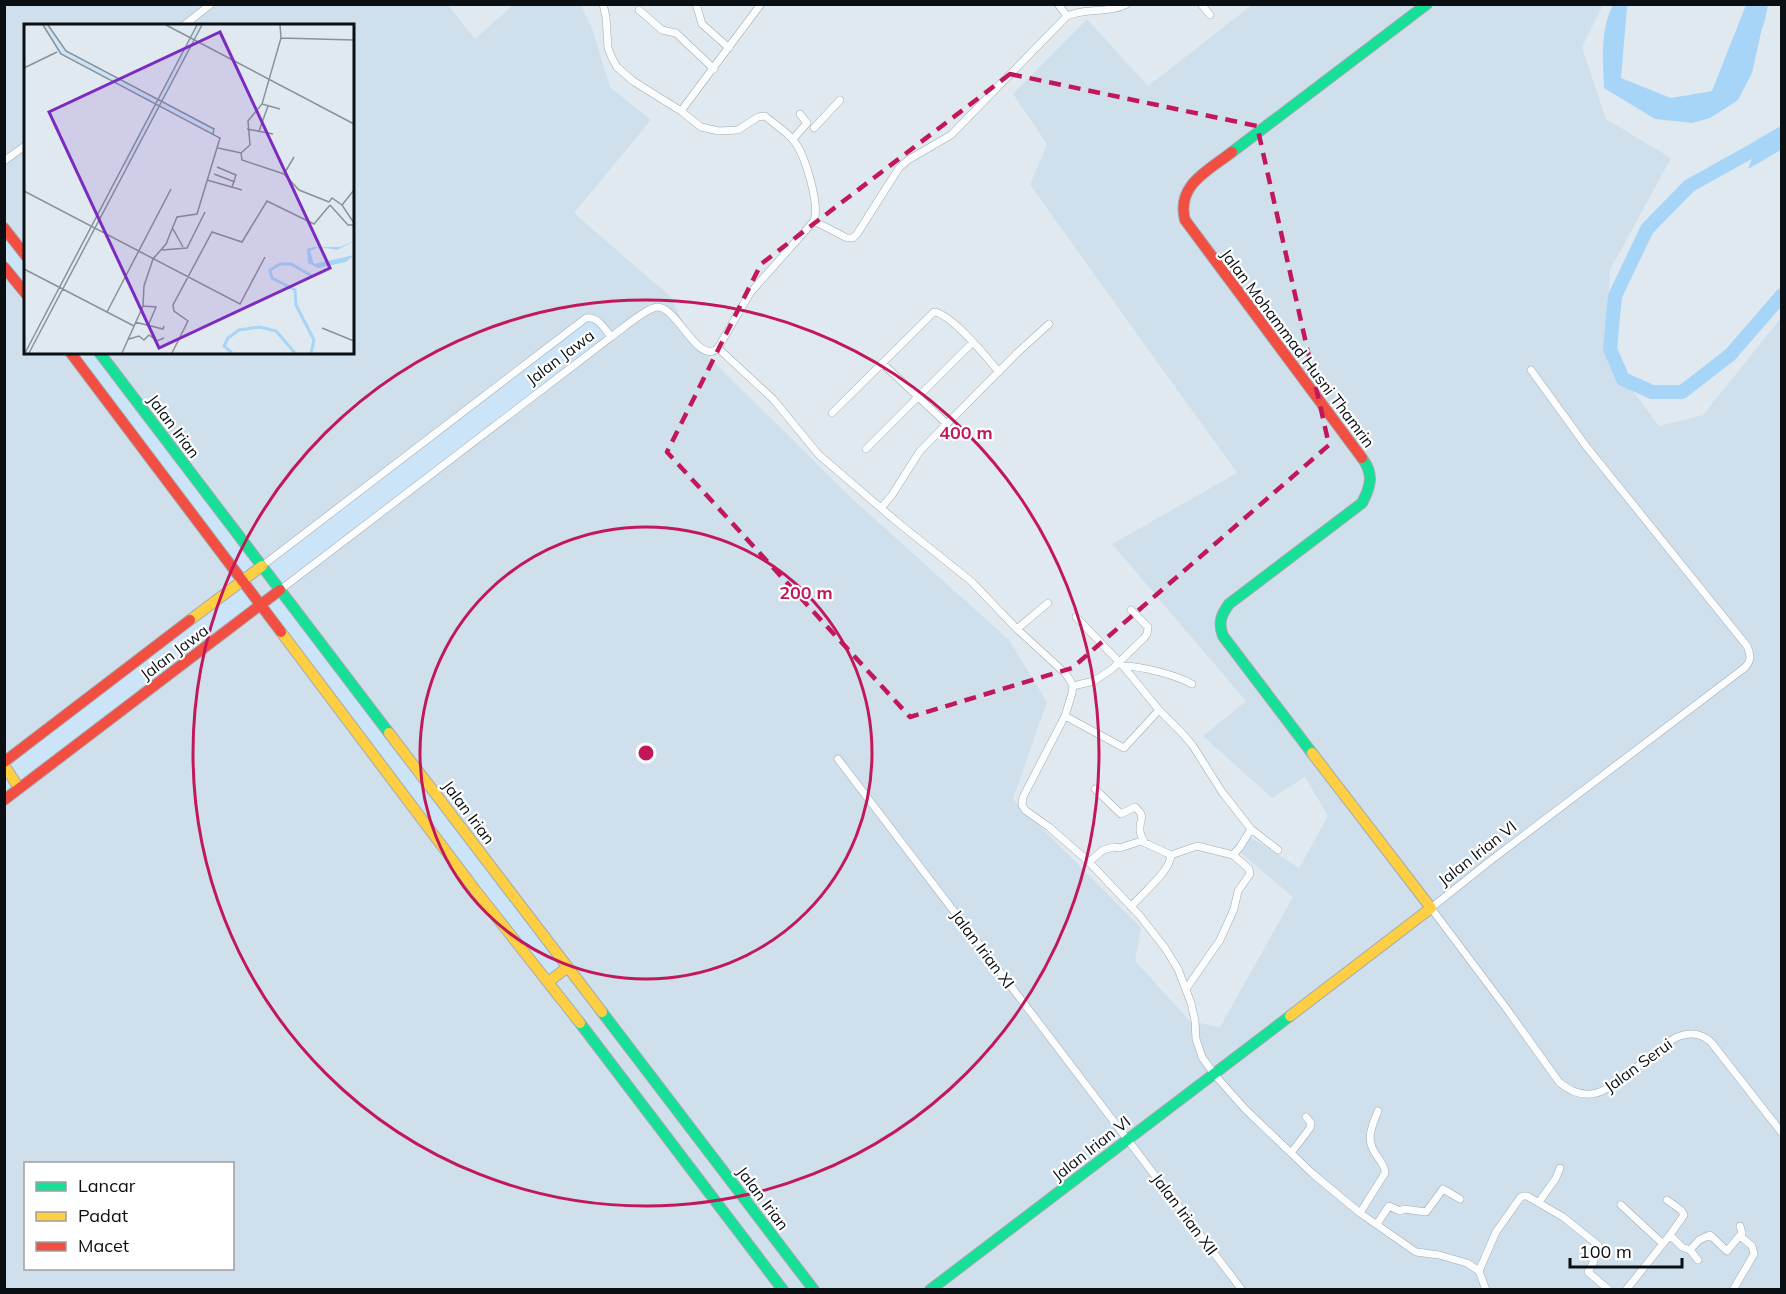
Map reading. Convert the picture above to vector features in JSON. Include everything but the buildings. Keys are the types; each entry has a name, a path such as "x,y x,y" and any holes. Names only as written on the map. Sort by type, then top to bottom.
{"street":[{"path":"186,24 211,4"},
{"path":"603,4 608,48 617,67 633,81 681,111 701,127 719,131 738,130 758,117 765,116 793,139 800,151 816,201 817,213 814,221 750,293 715,351 700,348 670,314 663,308 656,307 648,310 611,337"},
{"path":"696,4 702,24 729,48"},
{"path":"681,111 761,4"},
{"path":"814,221 847,238 853,238 899,168 908,160 951,135 1063,9 1079,12 1120,8 1127,4"},
{"path":"1201,4 1210,15"},
{"name":"Jalan Mohammad Husni Thamrin","path":"1427,4 1225,158 1188,189 1183,204 1185,220 1369,467 1371,476 1371,484 1362,503 1229,604 1222,612 1219,621 1220,629 1230,646 1431,908"},
{"path":"639,10 662,30 676,33 714,69"},
{"path":"793,139 813,127 840,100"},
{"path":"800,114 813,127"},
{"path":"4,161 24,146"},
{"path":"4,228 24,253"},
{"path":"4,267 24,292"},
{"path":"832,413 934,312 940,312 973,342 999,372"},
{"name":"Jalan Jawa","path":"4,764 586,318 592,317 597,320 611,337 4,800"},
{"path":"881,508 920,451 1049,324"},
{"path":"866,449 973,342"},
{"path":"718,348 773,399 819,454 971,581 1017,629 1065,673 1073,686 1065,716 1023,797 1022,805 1030,815 1049,827 1089,862 1131,906 1166,948 1186,989 1195,1021 1199,1052 1214,1074 1245,1109 1291,1153 1360,1213 1416,1252 1461,1260 1479,1271 1486,1290"},
{"path":"72,354 476,891 609,1059 783,1290"},
{"name":"Jalan Irian","path":"101,354 814,1290"},
{"path":"882,363 947,424"},
{"name":"Jalan Irian VI","path":"930,1290 1743,669 1750,661 1747,645 1586,446 1531,370"},
{"path":"1017,629 1048,603"},
{"path":"1073,686 1094,681 1121,664 1144,638 1148,627 1131,610"},
{"path":"1076,617 1193,746 1222,792 1251,829 1278,850"},
{"path":"1121,664 1178,677 1192,684"},
{"path":"1065,716 1120,748 1124,748 1159,710"},
{"name":"Jalan Irian XI","path":"838,759 1128,1138"},
{"path":"4,764 19,788"},
{"path":"1095,789 1121,814 1135,807 1140,812 1143,818 1140,832 1144,842"},
{"path":"1233,855 1251,829"},
{"path":"1089,862 1103,850 1120,848 1138,841 1171,855 1197,846 1233,855 1249,869 1250,874 1238,891 1234,909 1220,940 1186,989"},
{"path":"1131,906 1166,870 1171,855"},
{"name":"Jalan Serui","path":"1431,908 1559,1082 1567,1089 1582,1094 1602,1092 1675,1038 1681,1035 1702,1035 1711,1042 1782,1133"},
{"path":"548,982 568,968"},
{"path":"1360,1213 1385,1173 1384,1166 1370,1145 1371,1129 1378,1111"},
{"path":"1291,1153 1310,1128 1311,1124 1306,1117"},
{"name":"Jalan Irian XII","path":"1128,1138 1242,1290"},
{"path":"1539,1202 1556,1178 1560,1168"},
{"path":"1377,1224 1389,1206 1400,1211 1404,1209 1426,1212 1443,1189 1460,1199"},
{"path":"1479,1271 1493,1237 1520,1198 1527,1196 1563,1217 1598,1245 1593,1257 1594,1261 1588,1272 1609,1290"},
{"path":"1626,1290 1670,1235 1684,1213 1667,1200"},
{"path":"1621,1205 1663,1244"},
{"path":"1690,1250 1699,1240 1710,1235 1727,1251 1742,1233 1740,1226"},
{"path":"1670,1235 1682,1247 1690,1250 1698,1260"},
{"path":"1733,1290 1754,1254 1752,1246 1740,1236"}],"highlighted area":[{"path":"1010,74 1257,126 1329,445 1072,668 910,717 667,452 761,264"}],"shaded area":[{"path":"5,5 448,5 475,39 513,5 581,5 593,31 610,87 651,120 574,213 671,297 690,338 848,495 1009,640 1047,702 1013,799 1141,928 1135,961 1190,1021 1220,1027 1293,897 1236,849 1247,835 1299,868 1328,816 1305,777 1272,798 1203,736 1246,701 1112,544 1237,473 1030,185 1047,144 1013,94 1087,19 1148,86 1252,5 1603,5 1582,47 1606,119 1671,158 1610,270 1606,355 1659,426 1703,415 1781,318 1781,1289 5,1290"},
{"path":"4,228 24,255 24,294 5,267"},
{"path":"592,317 611,337 280,590 568,967 548,982 261,605 280,589 262,566"},
{"path":"71,354 100,354 262,566 243,580"},
{"path":"243,580 261,605 5,799 5,762"}],"water":[{"path":"1613,5 1629,5 1621,78 1671,98 1712,91 1746,5 1757,5 1739,72 1758,19 1760,5 1767,5 1752,73 1738,100 1710,118 1692,123 1655,119 1604,88 1604,35"},
{"path":"1781,126 1781,150 1748,169 1756,148 1755,141"}],"waterway":[{"path":"1722,98 1735,86 1761,4"},
{"path":"1782,134 1689,186 1647,229 1615,296 1610,349 1623,379 1652,392 1682,392 1730,355 1782,295"}],"traffic: fast":[{"path":"1232,152 1427,4"},
{"path":"101,354 389,733"},
{"path":"1312,753 1223,636 1221,619 1229,604 1362,503 1370,480 1368,469 1362,458"},
{"path":"602,1012 814,1290"},
{"path":"930,1290 1290,1016"},
{"path":"580,1023 783,1290"}],"traffic: slow":[{"path":"190,620 262,566"},
{"path":"281,632 476,891 580,1023"},
{"path":"389,733 602,1012"},
{"path":"1290,1016 1431,908 1312,753"},
{"path":"4,765 19,788"},
{"path":"548,982 568,967"}],"traffic: jam":[{"path":"1232,152 1204,173 1190,188 1183,208 1185,220 1362,458"},
{"path":"4,228 24,253"},
{"path":"4,267 24,292"},
{"path":"72,354 281,632"},
{"path":"4,800 280,590"},
{"path":"4,762 190,620"}]}
